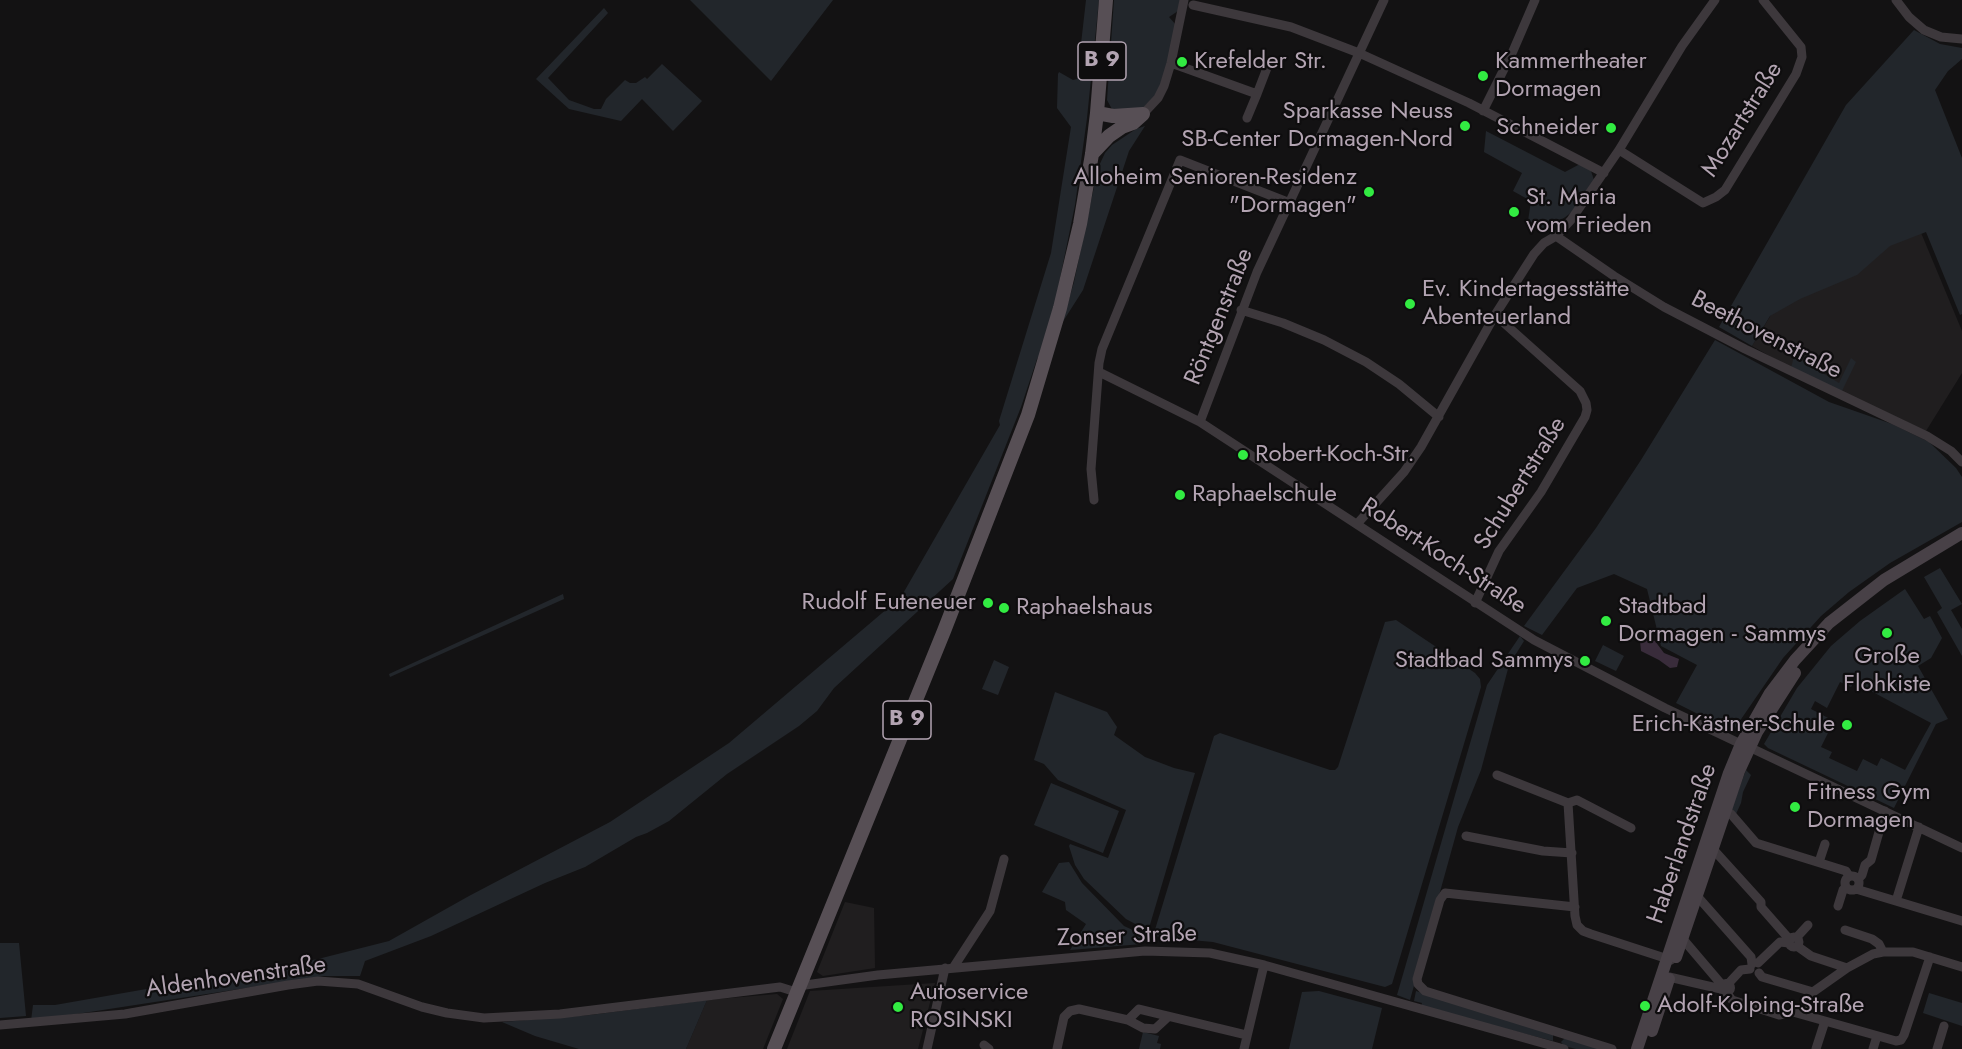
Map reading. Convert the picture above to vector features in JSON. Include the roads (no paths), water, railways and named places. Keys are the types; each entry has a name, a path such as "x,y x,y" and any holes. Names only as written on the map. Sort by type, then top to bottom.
{"main road":[{"name":"B 9","path":"774,1049 948,620 1028,415 1060,308 1080,224 1097,118 1106,0"},
{"path":"1097,118 1143,114"},
{"path":"1092,154 1109,136 1133,123 1143,114"},
{"path":"1097,118 1122,127"}],"street":[{"path":"1143,114 1158,98 1171,63 1184,0"},
{"name":"Röntgenstraße","path":"1200,422 1241,310 1384,0"},
{"path":"1483,111 1535,0"},
{"path":"1357,524 1404,472 1439,417 1495,315 1534,254 1571,220 1619,150 1682,46 1715,0"},
{"name":"Mozartstraße","path":"1619,150 1703,203 1725,190 1790,85 1802,57 1801,47 1763,0"},
{"path":"1896,0 1909,17 1924,30 1941,37 1962,39"},
{"path":"1193,5 1291,27 1359,53 1483,111 1604,173"},
{"path":"1171,63 1257,94"},
{"path":"1247,118 1267,68"},
{"path":"1094,500 1090,469 1102,349 1180,160 1290,203"},
{"name":"Beethovenstraße","path":"1556,236 1664,307 1745,349 1927,436 1952,451 1962,462"},
{"path":"1241,310 1283,323 1324,340 1366,362 1399,384 1439,417"},
{"name":"Schubertstraße","path":"1475,603 1499,551 1541,492 1587,410 1580,391 1495,315"},
{"name":"Robert-Koch-Straße","path":"1098,372 1200,422 1534,640 1669,710 1962,848"},
{"name":"Haberlandstraße","path":"1637,1049 1670,960 1720,799 1776,686 1829,623 1884,580 1962,533"},
{"name":"Haberlandstraße","path":"1646,1049 1670,977 1670,960 1682,938 1697,896 1745,746 1802,665 1834,629 1881,591 1962,542"},
{"path":"1497,775 1568,803 1577,800 1631,828"},
{"path":"1568,803 1577,925 1583,931 1670,960"},
{"path":"1725,811 1731,814 1756,843 1846,871 1854,882 1896,902 1962,921"},
{"path":"1838,906 1843,890 1846,887 1849,890 1862,875 1865,865 1870,860 1884,811"},
{"path":"1896,902 1919,827"},
{"path":"1466,836 1543,851 1572,853"},
{"path":"1820,862 1825,844"},
{"name":"Haberlandstraße","path":"1712,848 1793,942 1810,956 1846,968"},
{"path":"927,1049 949,968 990,911 1004,859"},
{"path":"1575,908 1445,893 1440,900 1417,979 1418,984 1425,991 1612,1049"},
{"name":"Haberlandstraße","path":"1697,896 1751,957 1755,967"},
{"path":"1725,988 1741,970 1755,967 1780,942 1793,942 1808,925"},
{"path":"1845,930 1872,939 1879,944 1883,952"},
{"name":"Haberlandstraße","path":"1682,938 1725,988"},
{"name":"Zonser Straße","path":"797,989 878,975 949,968 1145,951 1210,953 1264,965 1368,996 1564,1049"},
{"path":"1802,1014 1814,992 1846,968 1873,954 1913,952 1962,967"},
{"path":"1670,977 1725,988 1732,1000 1779,1015 1793,1012 1802,1014 1896,1041 1900,1040 1930,957"},
{"path":"1244,1049 1264,965"},
{"path":"1755,967 1762,977 1814,992"},
{"name":"Aldenhovenstraße","path":"0,1025 116,1015 318,981 358,984 422,1007 484,1018 560,1014 780,987 797,989"},
{"path":"1128,1020 1139,1009 1247,1035"},
{"path":"1057,1049 1064,1017 1071,1011 1079,1010 1128,1020 1143,1028 1155,1029 1168,1017"},
{"path":"1816,1049 1825,1021"},
{"path":"1937,1049 1944,1026"},
{"path":"1554,1046 1558,1032"},
{"path":"1873,1049 1877,1036"}],"place":[{"name":"Krefelder Str.","path":"1182,62"},
{"name":"Kammertheater Dormagen","path":"1483,76"},
{"name":"Sparkasse Neuss SB-Center Dormagen-Nord","path":"1465,126"},
{"name":"Schneider","path":"1611,128"},
{"name":"Alloheim Senioren-Residenz \"Dormagen\"","path":"1369,192"},
{"name":"St. Maria vom Frieden","path":"1514,212"},
{"name":"Ev. Kindertagesstätte Abenteuerland","path":"1410,304"},
{"name":"Robert-Koch-Str.","path":"1243,455"},
{"name":"Raphaelschule","path":"1180,495"},
{"name":"Rudolf Euteneuer","path":"988,603"},
{"name":"Raphaelshaus","path":"1004,608"},
{"name":"Stadtbad Dormagen - Sammys","path":"1606,621"},
{"name":"Große Flohkiste","path":"1887,633"},
{"name":"Stadtbad Sammys","path":"1585,661"},
{"name":"Erich-Kästner-Schule","path":"1847,725"},
{"name":"Fitness Gym Dormagen","path":"1795,807"},
{"name":"Adolf-Kolping-Straße","path":"1645,1006"},
{"name":"Autoservice ROSINSKI","path":"898,1007"}]}
